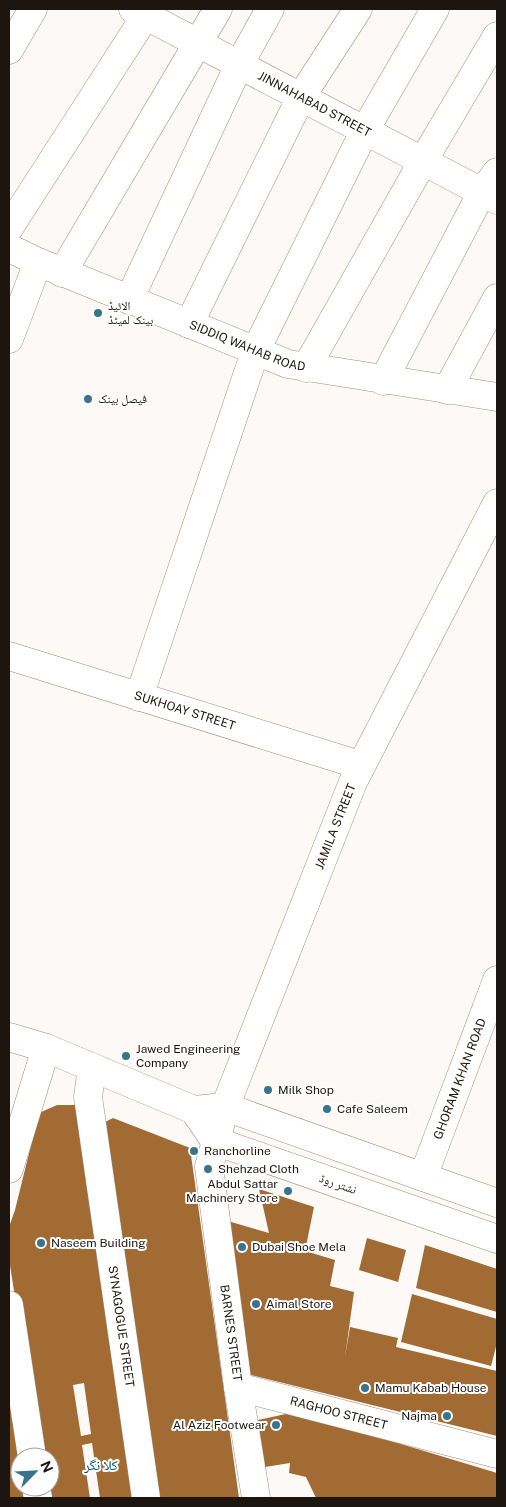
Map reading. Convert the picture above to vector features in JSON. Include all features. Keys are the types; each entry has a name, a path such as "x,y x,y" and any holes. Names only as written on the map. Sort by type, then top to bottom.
{"street":[{"path":"9,50 33,9"},
{"path":"9,340 50,268 218,9"},
{"path":"129,300 239,65 270,9"},
{"path":"189,324 301,97 358,9"},
{"path":"139,696 255,352 365,130 435,9"},
{"path":"9,228 143,11"},
{"name":"JINNAHABAD STREET","path":"143,11 239,65 422,160 492,188"},
{"path":"306,368 422,160 497,36"},
{"path":"383,381 492,188"},
{"name":"SIDDIQ WAHAB ROAD","path":"9,248 50,268 288,364 383,381 497,397"},
{"path":"447,390 497,298"},
{"name":"JAMILA STREET","path":"212,1154 225,1107 360,765 497,503"},
{"name":"SUKHOAY STREET","path":"9,656 360,765"},
{"name":"GHORAM KHAN ROAD","path":"423,1177 497,980"},
{"path":"9,1037 46,1048 194,1110 225,1107 497,1203"},
{"path":"9,1169 46,1048"},
{"name":"SYNAGOGUE STREET","path":"92,1067 88,1097 146,1498"},
{"path":"194,1110 212,1154"},
{"name":"نشتر روڈ","path":"212,1154 497,1239"},
{"name":"BARNES STREET","path":"212,1154 238,1386 256,1498"},
{"path":"9,1305 30,1447"},
{"name":"RAGHOO STREET","path":"238,1386 497,1454"}],"building":[{"path":"57,1105 79,1105 137,1498 100,1498 92,1443 82,1445 90,1498 46,1498 60,1497 60,1447 38,1447 9,1259 9,1227 39,1113","holes":["84,1383 91,1434 81,1436 73,1385"]},
{"path":"113,1118 190,1148 239,1498 155,1498 101,1124"},
{"path":"259,1189 314,1207 305,1251 335,1260 330,1286 354,1292 345,1357 350,1327 398,1338 396,1347 497,1371 497,1436 243,1373 221,1219 269,1233"},
{"path":"367,1238 406,1250 398,1282 359,1270"},
{"path":"425,1245 497,1269 497,1312 416,1288"},
{"path":"412,1294 497,1319 497,1343 491,1366 401,1342"},
{"path":"9,1366 19,1447 10,1447 10,1497 30,1498 9,1498"},
{"path":"295,1412 497,1473 497,1498 316,1498 306,1477 289,1473 290,1463 265,1467 258,1420"}],"place":[{"name":"الائیڈ بینک لمیٹڈ","path":"98,313"},
{"name":"فیصل بینک","path":"88,399"},
{"name":"Jawed Engineering Company","path":"126,1056"},
{"name":"Milk Shop","path":"268,1090"},
{"name":"Cafe Saleem","path":"327,1109"},
{"name":"Ranchorline","path":"194,1151"},
{"name":"Shehzad Cloth","path":"208,1169"},
{"name":"Abdul Sattar Machinery Store","path":"288,1191"},
{"name":"Naseem Building","path":"41,1243"},
{"name":"Dubai Shoe Mela","path":"242,1247"},
{"name":"Aimal Store","path":"256,1304"},
{"name":"Mamu Kabab House","path":"365,1388"},
{"name":"Najma","path":"447,1416"},
{"name":"Al Aziz Footwear","path":"276,1425"}],"district":[{"name":"کلا نگر","path":"101,1465"}]}
